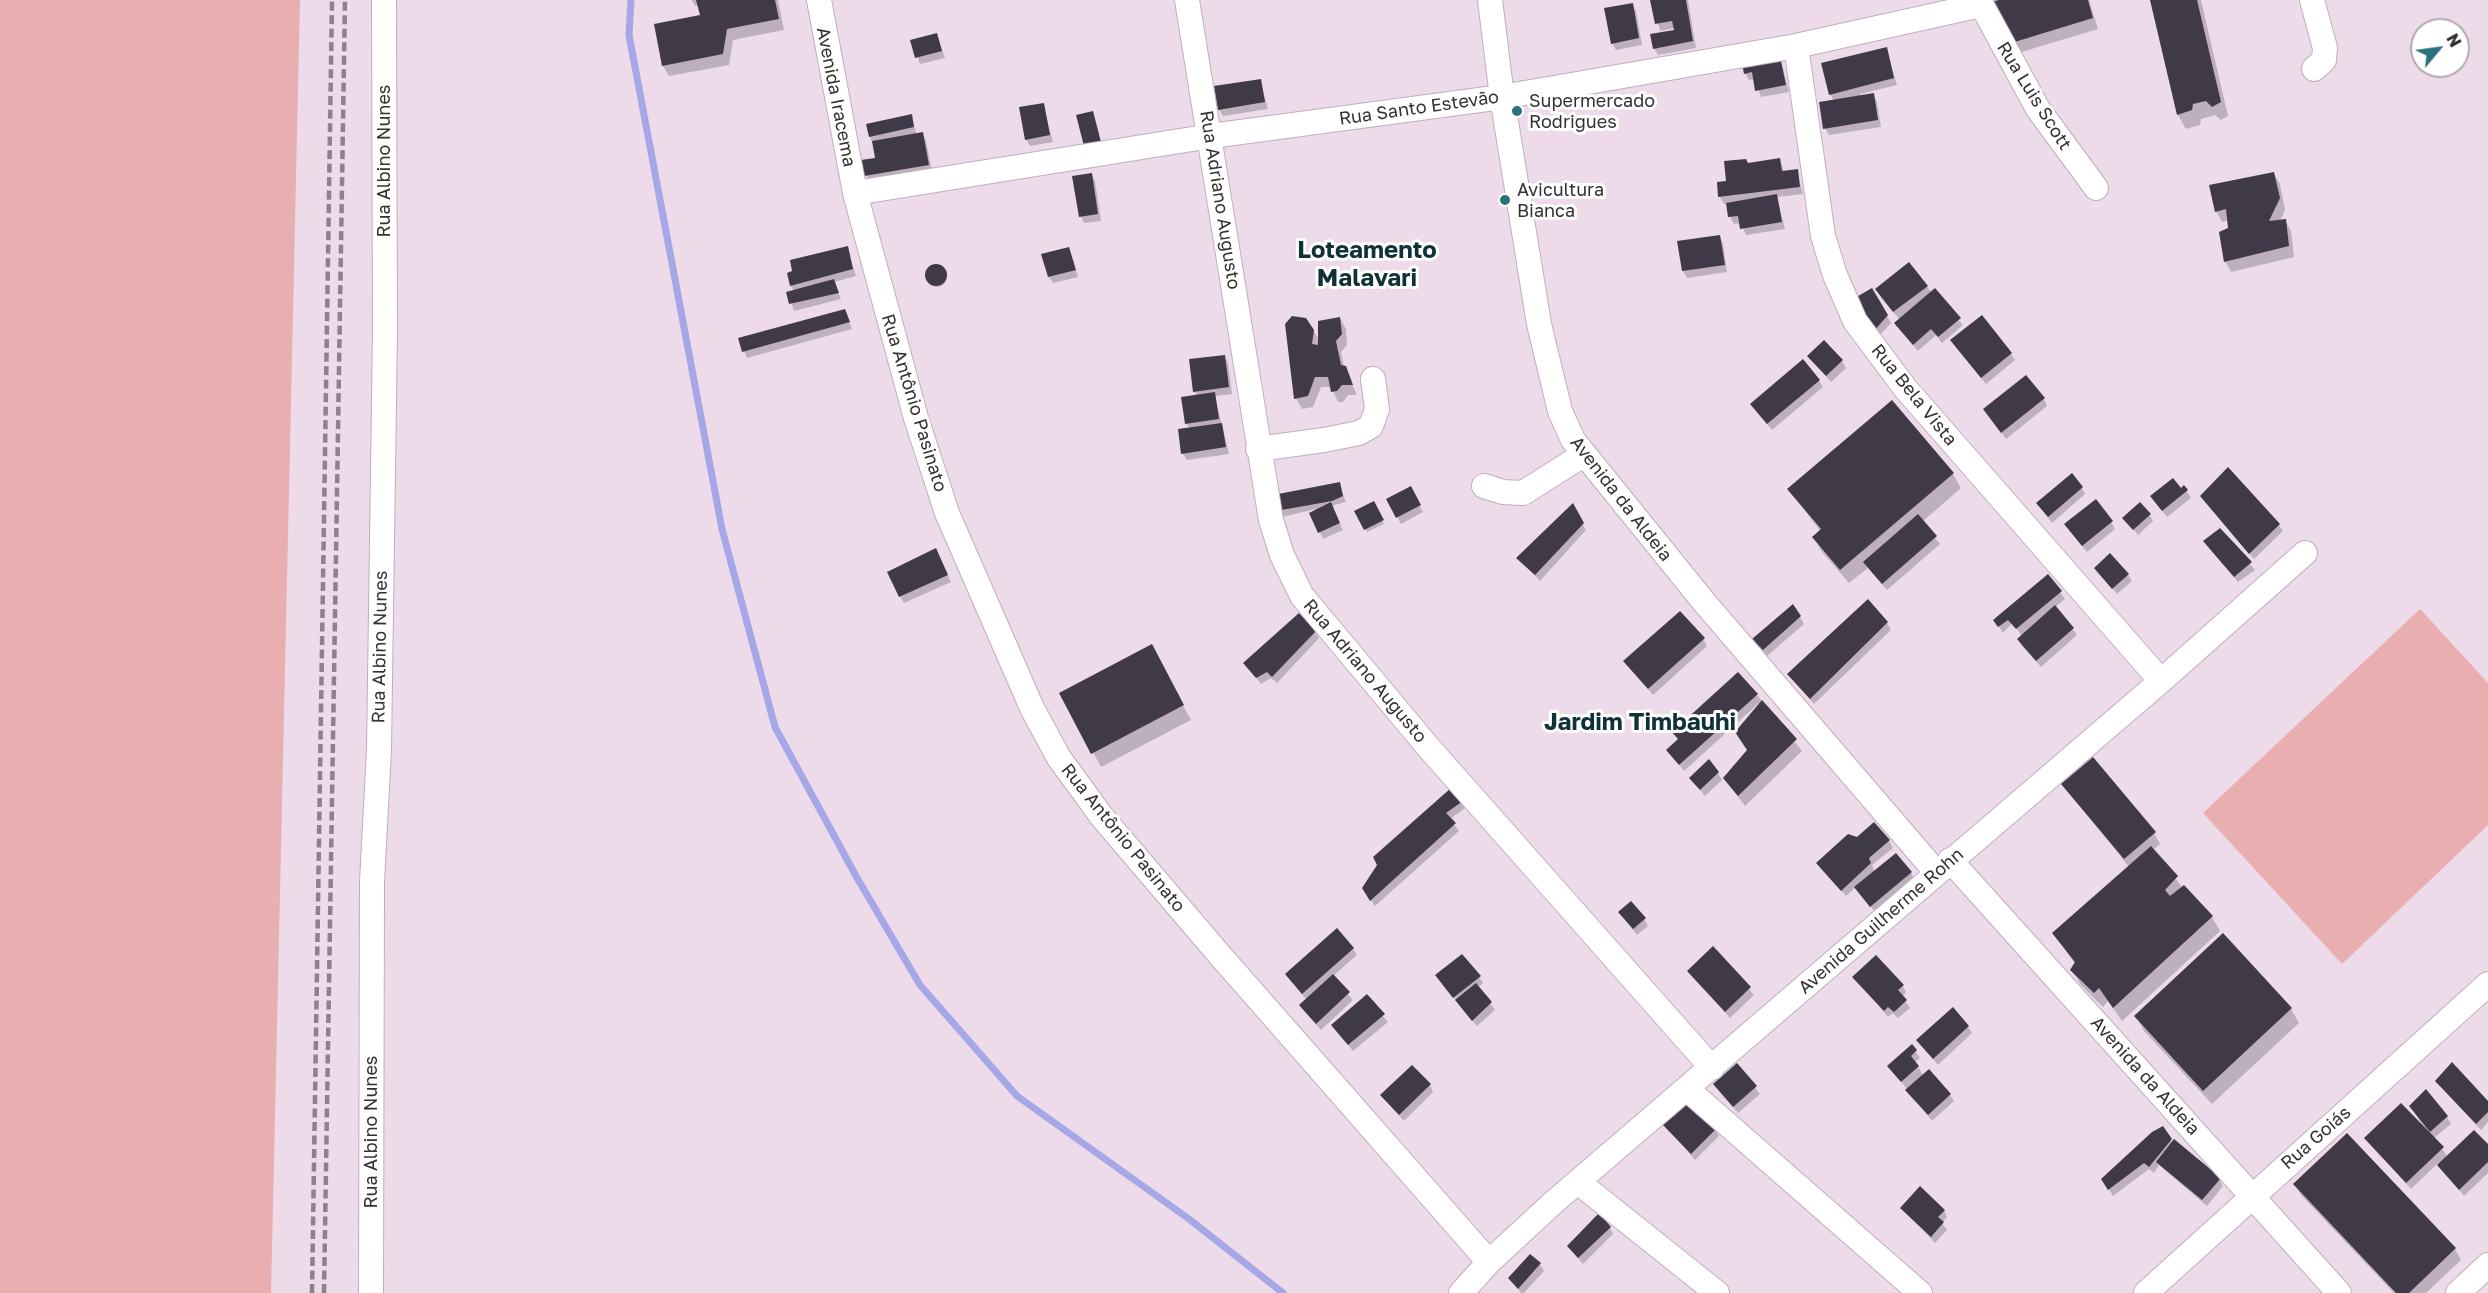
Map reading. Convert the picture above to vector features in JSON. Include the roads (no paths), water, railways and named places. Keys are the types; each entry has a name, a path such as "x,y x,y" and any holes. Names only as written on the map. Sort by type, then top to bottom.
{"street":[{"name":"Rua Albino Nunes","path":"371,1293 372,882 379,738 385,331 384,0"},
{"name":"Avenida Iracema","path":"819,0 855,194"},
{"name":"Rua Adriano Augusto","path":"1187,0 1211,136 1258,449 1271,520 1282,555 1302,596 1429,748 1712,1068"},
{"name":"Avenida da Aldeia","path":"1490,0 1502,97 1539,324 1560,411 1573,440 1764,673 2252,1195 2339,1293"},
{"path":"2312,0 2325,48 2324,60 2314,69"},
{"name":"Rua Santo Estevão","path":"855,194 1211,136 1502,97 1796,46 1980,3"},
{"name":"Rua Luis Scott","path":"1980,3 2038,110 2096,188"},
{"name":"Rua Bela Vista","path":"1796,46 1823,236 1835,275 1855,321 1927,414 2161,681"},
{"name":"Rua Antônio Pasinato","path":"855,194 916,418 947,513 1027,698 1059,758 1102,816 1483,1275"},
{"path":"1258,449 1359,433 1371,426 1377,409 1373,379"},
{"path":"1484,486 1503,492 1523,493 1583,455"},
{"name":"Avenida Guilherme Rohn","path":"1461,1293 1483,1275 1578,1182 2161,681 2305,553"},
{"name":"Rua Goiás","path":"2146,1293 2488,984"},
{"path":"1687,1089 1920,1293"},
{"path":"1578,1182 1717,1293"},
{"path":"2458,1293 2488,1265"}],"waterway":[{"path":"631,0 629,35 722,529 775,727 856,876 920,985 1017,1096 1189,1219 1283,1293"}],"railway":[{"path":"312,1293 332,0"},
{"path":"324,1293 345,0"}],"place":[{"name":"Supermercado Rodrigues","path":"1517,111"},
{"name":"Avicultura Bianca","path":"1505,200"}],"district":[{"name":"Loteamento Malavari","path":"1367,264"},
{"name":"Jardim Timbauhi","path":"1640,722"}]}
